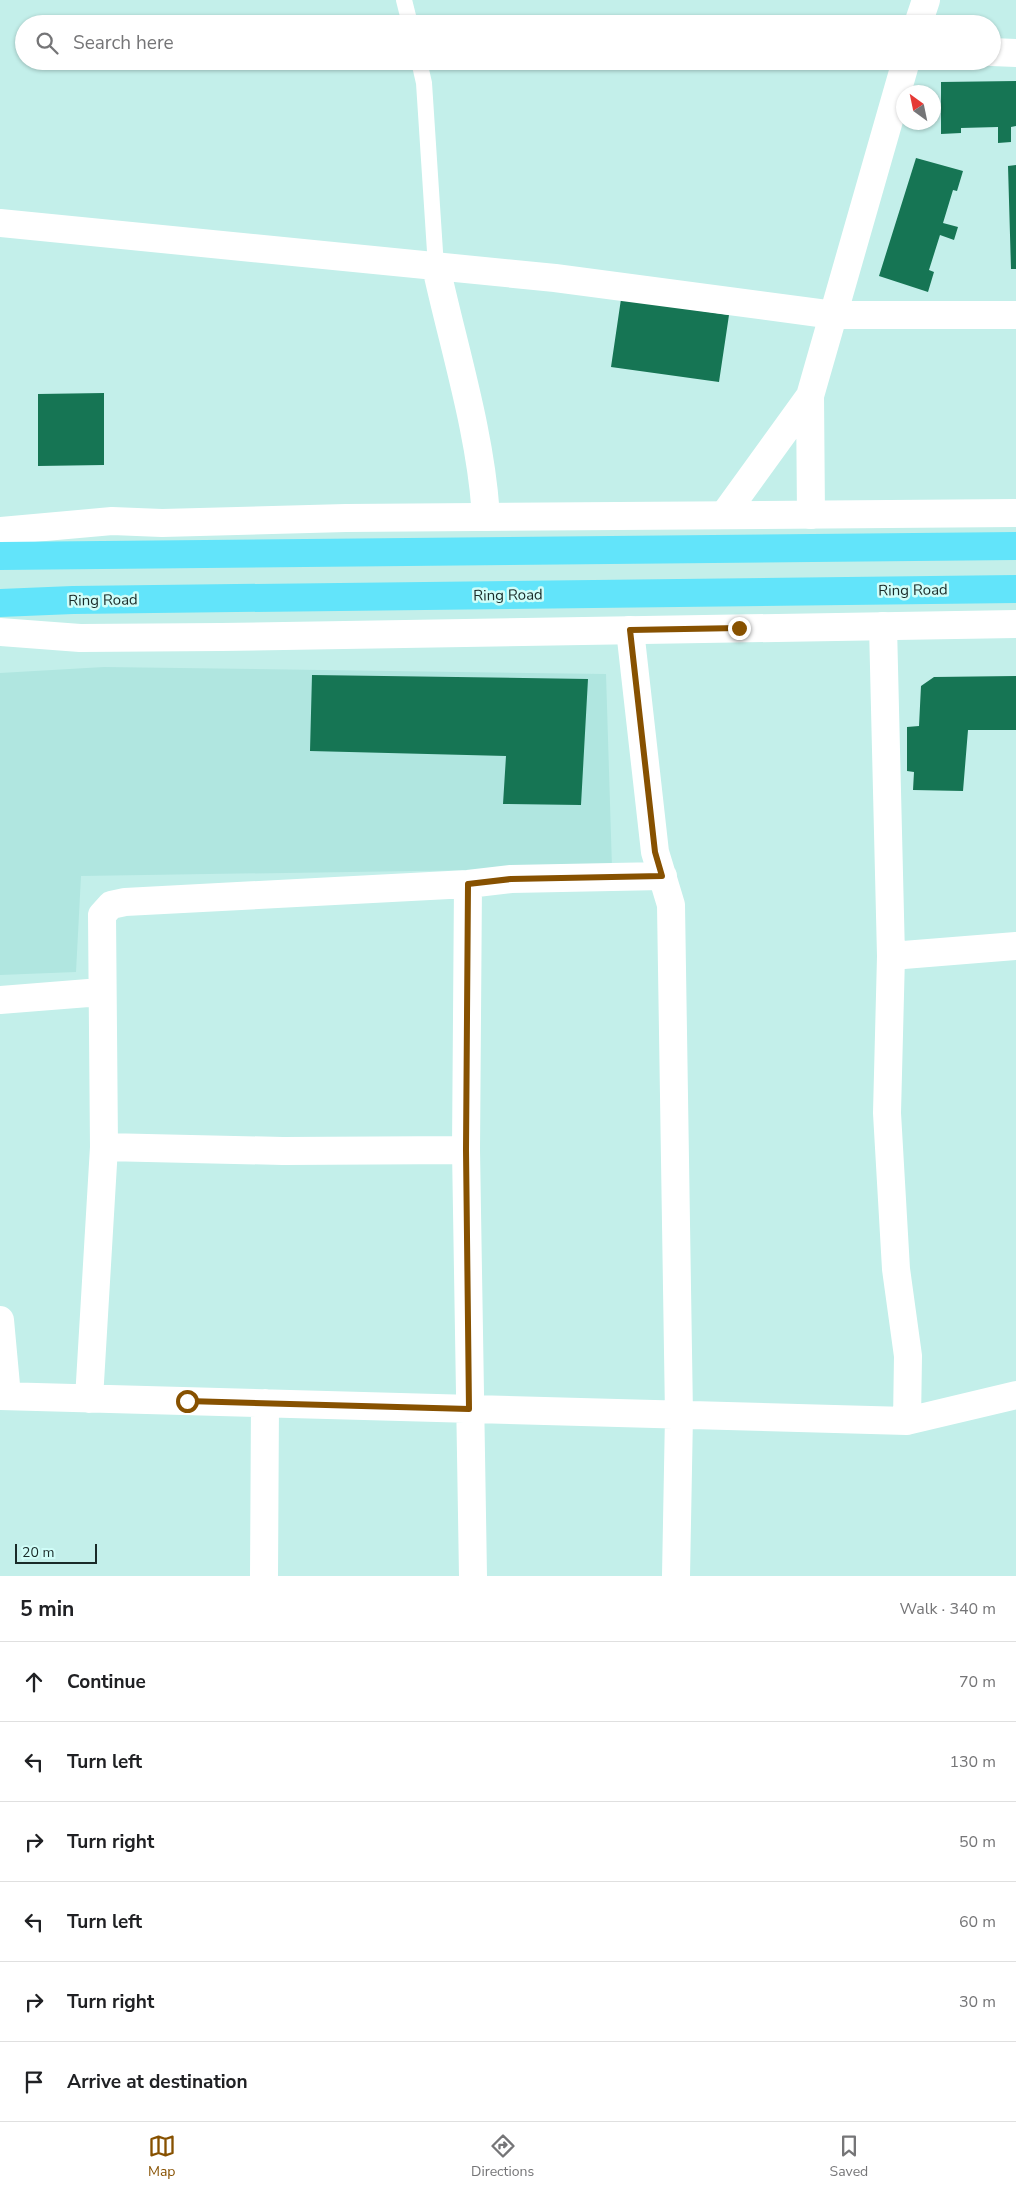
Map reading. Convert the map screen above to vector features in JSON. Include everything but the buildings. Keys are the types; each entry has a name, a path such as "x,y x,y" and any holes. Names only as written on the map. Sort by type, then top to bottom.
{"highway":[{"path":"0,556 1016,546"},
{"name":"Ring Road","path":"0,603 73,600 1016,589"}],"street":[{"path":"921,15 926,0"},
{"path":"1001,52 1016,52"},
{"path":"811,515 810,396 903,70"},
{"path":"0,223 555,278 834,315 1016,315"},
{"path":"436,267 470,416 484,491 486,517"},
{"path":"724,515 810,396"},
{"path":"0,531 112,521 162,523 346,518 1016,513"},
{"path":"0,632 90,638 337,636 1016,624"},
{"path":"883,626 891,956 888,1113 896,1269 908,1356 907,1421"},
{"path":"630,630 655,852 672,905 679,1414 676,1576"},
{"path":"89,1399 104,1147 101,992 102,914 111,905 468,884 511,879 662,876"},
{"path":"468,884 466,1150 473,1576"},
{"path":"891,956 1016,946"},
{"path":"0,1000 101,992"},
{"path":"104,1147 283,1151 466,1150"},
{"path":"0,1320 3,1396 907,1421 1016,1395"},
{"path":"264,1576 265,1403"}],"lane":[{"path":"404,0 408,15"},
{"path":"421,70 424,82 436,267"}],"shaded area":[{"path":"104,667 606,674 612,868 81,876 76,972 0,975 0,673"}],"route":[{"path":"187,1401 469,1409 466,1150 468,884 511,879 662,876 655,852 630,630 739,628"}]}
